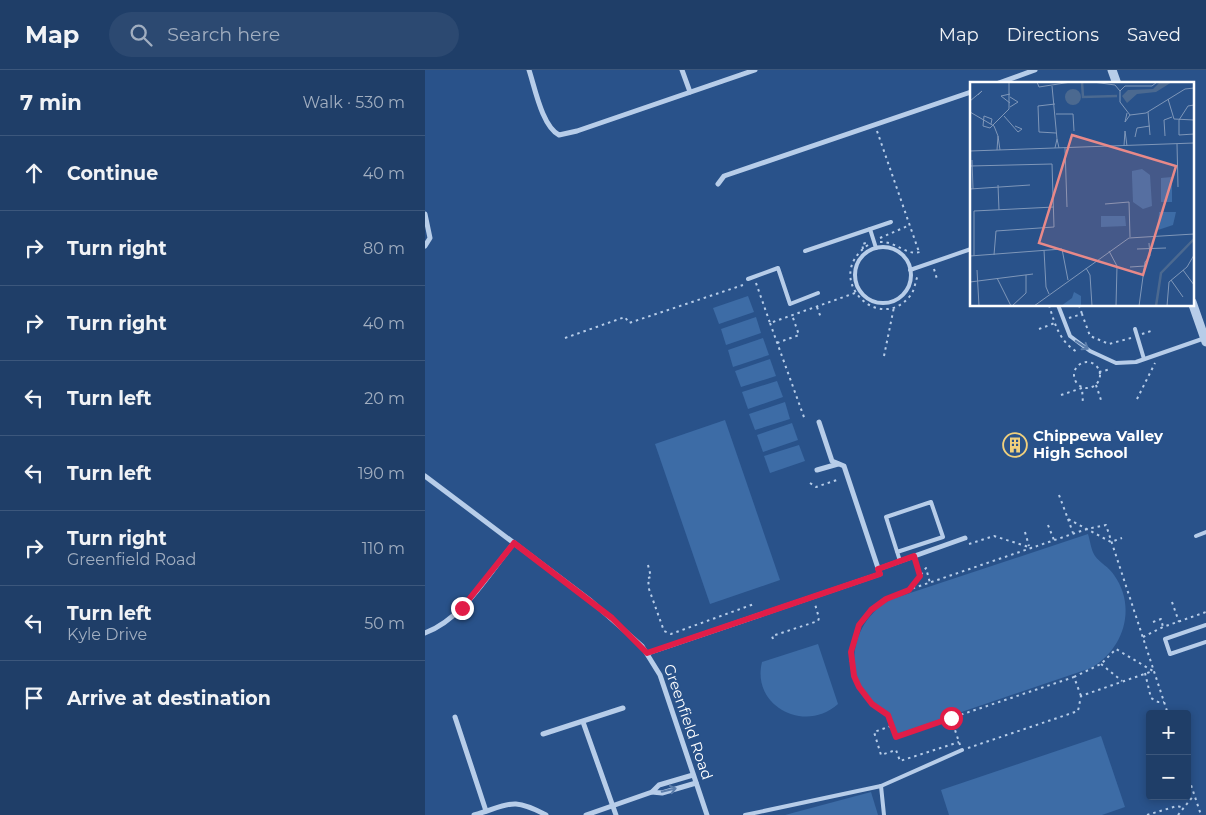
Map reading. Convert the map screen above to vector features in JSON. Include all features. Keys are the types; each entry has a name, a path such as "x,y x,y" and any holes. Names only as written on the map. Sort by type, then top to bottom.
{"street":[{"path":"529,70 550,128 559,135 577,131 755,70"},
{"path":"682,70 690,92"},
{"path":"1002,82 1035,70"},
{"path":"1112,70 1116,82"},
{"path":"718,184 724,176 970,92"},
{"path":"425,214 430,238 425,246"},
{"path":"1193,305 1205,340"},
{"path":"647,653 880,574 844,466 832,461 819,422"},
{"path":"817,470 838,464"},
{"name":"Greenfield Road","path":"425,476 612,618 647,653 660,675 707,815"},
{"path":"878,569 965,538"},
{"path":"425,633 450,620 462,608 514,543"},
{"path":"543,734 623,708"},
{"path":"455,717 486,812"},
{"path":"583,722 615,815"},
{"path":"652,792 659,785 693,775"},
{"path":"586,815 652,792 662,793 696,783"},
{"path":"474,815 513,803 521,803 547,815"}],"lane":[{"path":"805,251 891,222"},
{"path":"869,229 876,248"},
{"path":"885,247 901,254 910,270 909,287 897,300 880,304 864,297 855,282 857,265 868,252 876,248 885,247"},
{"path":"910,270 970,249"},
{"path":"747,282 778,268 789,304 818,293"},
{"path":"1058,306 1066,330 1078,344 1116,363 1144,359 1205,340"},
{"path":"1135,329 1144,359"},
{"path":"900,561 886,517 931,502 945,545"},
{"path":"1196,536 1206,532"},
{"path":"897,552 943,537"},
{"path":"1206,625 1165,639 1170,654 1206,642"},
{"path":"745,815 881,786 962,750"},
{"path":"881,786 884,815"}],"path":[{"path":"877,131 919,252"},
{"path":"878,239 909,225"},
{"path":"863,250 862,244 865,243"},
{"path":"853,289 866,304 876,308 894,307 910,296 919,274"},
{"path":"565,338 625,317 629,323 747,282"},
{"path":"1079,306 1090,336 1109,344 1151,331"},
{"path":"817,307 821,318"},
{"path":"884,356 894,307"},
{"path":"1069,318 1082,314"},
{"path":"777,343 799,335 792,315"},
{"path":"770,323 805,420"},
{"path":"1039,329 1055,323"},
{"path":"1083,355 1084,363"},
{"path":"1083,404 1082,388 1075,381 1074,374 1077,367 1084,363 1095,365 1099,372 1096,385 1102,403"},
{"path":"1137,399 1155,363"},
{"path":"1099,372 1112,369"},
{"path":"1061,396 1096,385"},
{"path":"810,483 816,487 847,477"},
{"path":"1059,496 1073,534"},
{"path":"1068,519 1111,542"},
{"path":"1048,524 1053,540"},
{"path":"1153,670 1116,649 1101,664 1074,677 896,737 888,715 872,704 859,687 854,676 851,652 859,625 871,610 886,599 1053,540 1106,525 1167,710"},
{"path":"1025,532 1030,548"},
{"path":"965,538 967,545 994,536 1030,548"},
{"path":"1111,542 1121,538"},
{"path":"914,556 920,576"},
{"path":"648,565 651,577 648,578 649,590 664,631 671,634 754,604"},
{"path":"909,590 926,568 930,583"},
{"path":"773,639 772,636 818,621 819,618 813,597"},
{"path":"1172,602 1179,622"},
{"path":"1142,637 1163,627 1206,612"},
{"path":"1153,622 1161,619 1163,627"},
{"path":"1101,664 1123,681"},
{"path":"1081,696 1153,670"},
{"path":"1145,674 1151,698 1155,701 1164,702"},
{"path":"951,718 962,750 1078,711 1081,696 1074,677"},
{"path":"892,726 873,732 881,755 897,750 900,761 959,742"},
{"path":"1191,786 1201,815"},
{"path":"1178,815 1194,795"},
{"path":"1147,815 1177,806 1184,808"}],"shaded area":[{"path":"748,296 754,312 719,324 713,308"},
{"path":"756,317 761,333 726,345 721,329"},
{"path":"763,338 769,355 733,367 728,350"},
{"path":"770,359 776,376 741,387 735,371"},
{"path":"777,381 783,397 748,409 742,392"},
{"path":"785,402 790,419 755,430 749,414"},
{"path":"725,420 780,580 710,604 655,444"},
{"path":"792,423 798,440 763,452 757,435"},
{"path":"799,445 805,461 770,473 764,456"},
{"path":"1088,534 1094,554 1114,575 1121,587 1125,600 1124,626 1112,650 1091,668 897,734 892,719 868,699 856,673 855,648 864,624 872,614 892,599"},
{"path":"818,644 838,704 825,713 811,716 783,711 773,703 765,691 761,678 762,662"},
{"path":"1101,736 1125,807 1102,815 949,815 941,790"},
{"path":"871,792 878,815 785,815"}],"place":[{"name":"Chippewa Valley High School","path":"1015,445"}],"route":[{"path":"462,608 514,543 612,618 647,653 880,574 878,569 914,556 920,576 909,590 891,596 879,603 865,616 859,625 854,636 851,652 854,676 859,687 872,704 888,715 896,737 951,718"}]}
